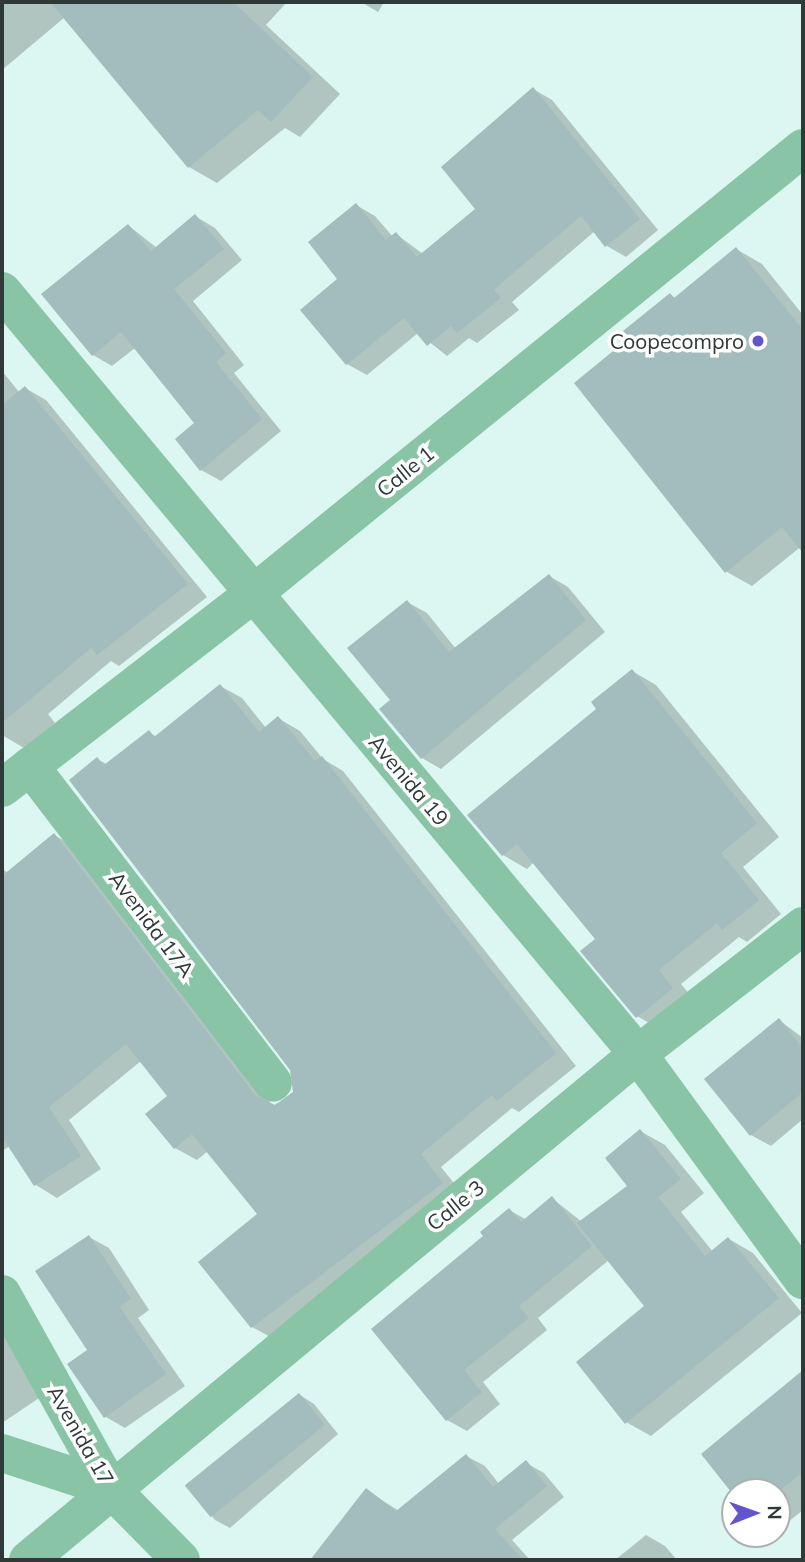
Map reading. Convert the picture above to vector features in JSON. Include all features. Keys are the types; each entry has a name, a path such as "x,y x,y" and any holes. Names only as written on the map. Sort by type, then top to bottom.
{"street":[{"name":"Calle 1","path":"16,777 253,594 803,148"},
{"name":"Avenida 19","path":"2,290 638,1054 803,1280"},
{"name":"Avenida 17A","path":"16,777 273,1083"},
{"name":"Calle 3","path":"28,1560 110,1488 638,1054 803,926"},
{"name":"Avenida 17","path":"2,1294 110,1488 181,1560"},
{"path":"2,1453 110,1488"}],"building":[{"path":"50,2 233,2 313,77 271,122 258,110 188,168"},
{"path":"533,87 640,219 605,247 581,216 494,290 501,298 457,333 451,326 427,346 404,318 346,365 300,310 337,279 308,242 356,203 386,240 396,232 417,257 475,209 441,167"},
{"path":"195,214 224,249 174,289 226,353 216,362 262,419 200,471 175,439 194,423 121,332 92,356 41,294 128,224 151,251"},
{"path":"736,247 803,330 803,553 782,527 725,573 574,383 629,338 623,331 670,293 674,298"},
{"path":"25,386 188,584 97,655 91,648 2,723 2,405"},
{"path":"549,574 586,620 421,759 379,709 390,700 347,648 407,600 449,652"},
{"path":"632,669 757,823 721,853 759,900 722,930 717,923 659,970 673,988 636,1018 580,951 595,939 517,844 502,856 467,815 596,709 591,702"},
{"path":"220,684 259,732 278,716 315,761 322,756 556,1053 497,1101 492,1095 421,1154 443,1183 251,1328 198,1262 257,1214 192,1134 174,1149 145,1114 167,1096 126,1044 49,1107 81,1156 34,1186 2,1137 2,876 54,833 256,1096 275,1105 293,1092 290,1070 69,780 97,757 104,765 149,730 154,737"},
{"path":"779,1018 803,1049 803,1092 750,1136 704,1079"},
{"path":"640,1129 681,1179 658,1197 705,1256 728,1237 779,1298 625,1424 576,1362 644,1306 577,1223 627,1186 605,1158"},
{"path":"552,1196 592,1246 519,1306 529,1318 464,1370 482,1392 446,1421 371,1329 483,1236 480,1232 509,1208 521,1222"},
{"path":"89,1235 131,1299 119,1306 166,1374 104,1418 67,1364 87,1350 35,1271"},
{"path":"803,1370 803,1472 791,1482 791,1478 721,1479 701,1454"},
{"path":"299,1393 325,1425 211,1517 185,1486"},
{"path":"466,1454 493,1487 526,1460 547,1486 495,1529 523,1560 310,1560 366,1488 396,1511"}],"place":[{"name":"Coopecompro","path":"758,341"}]}
